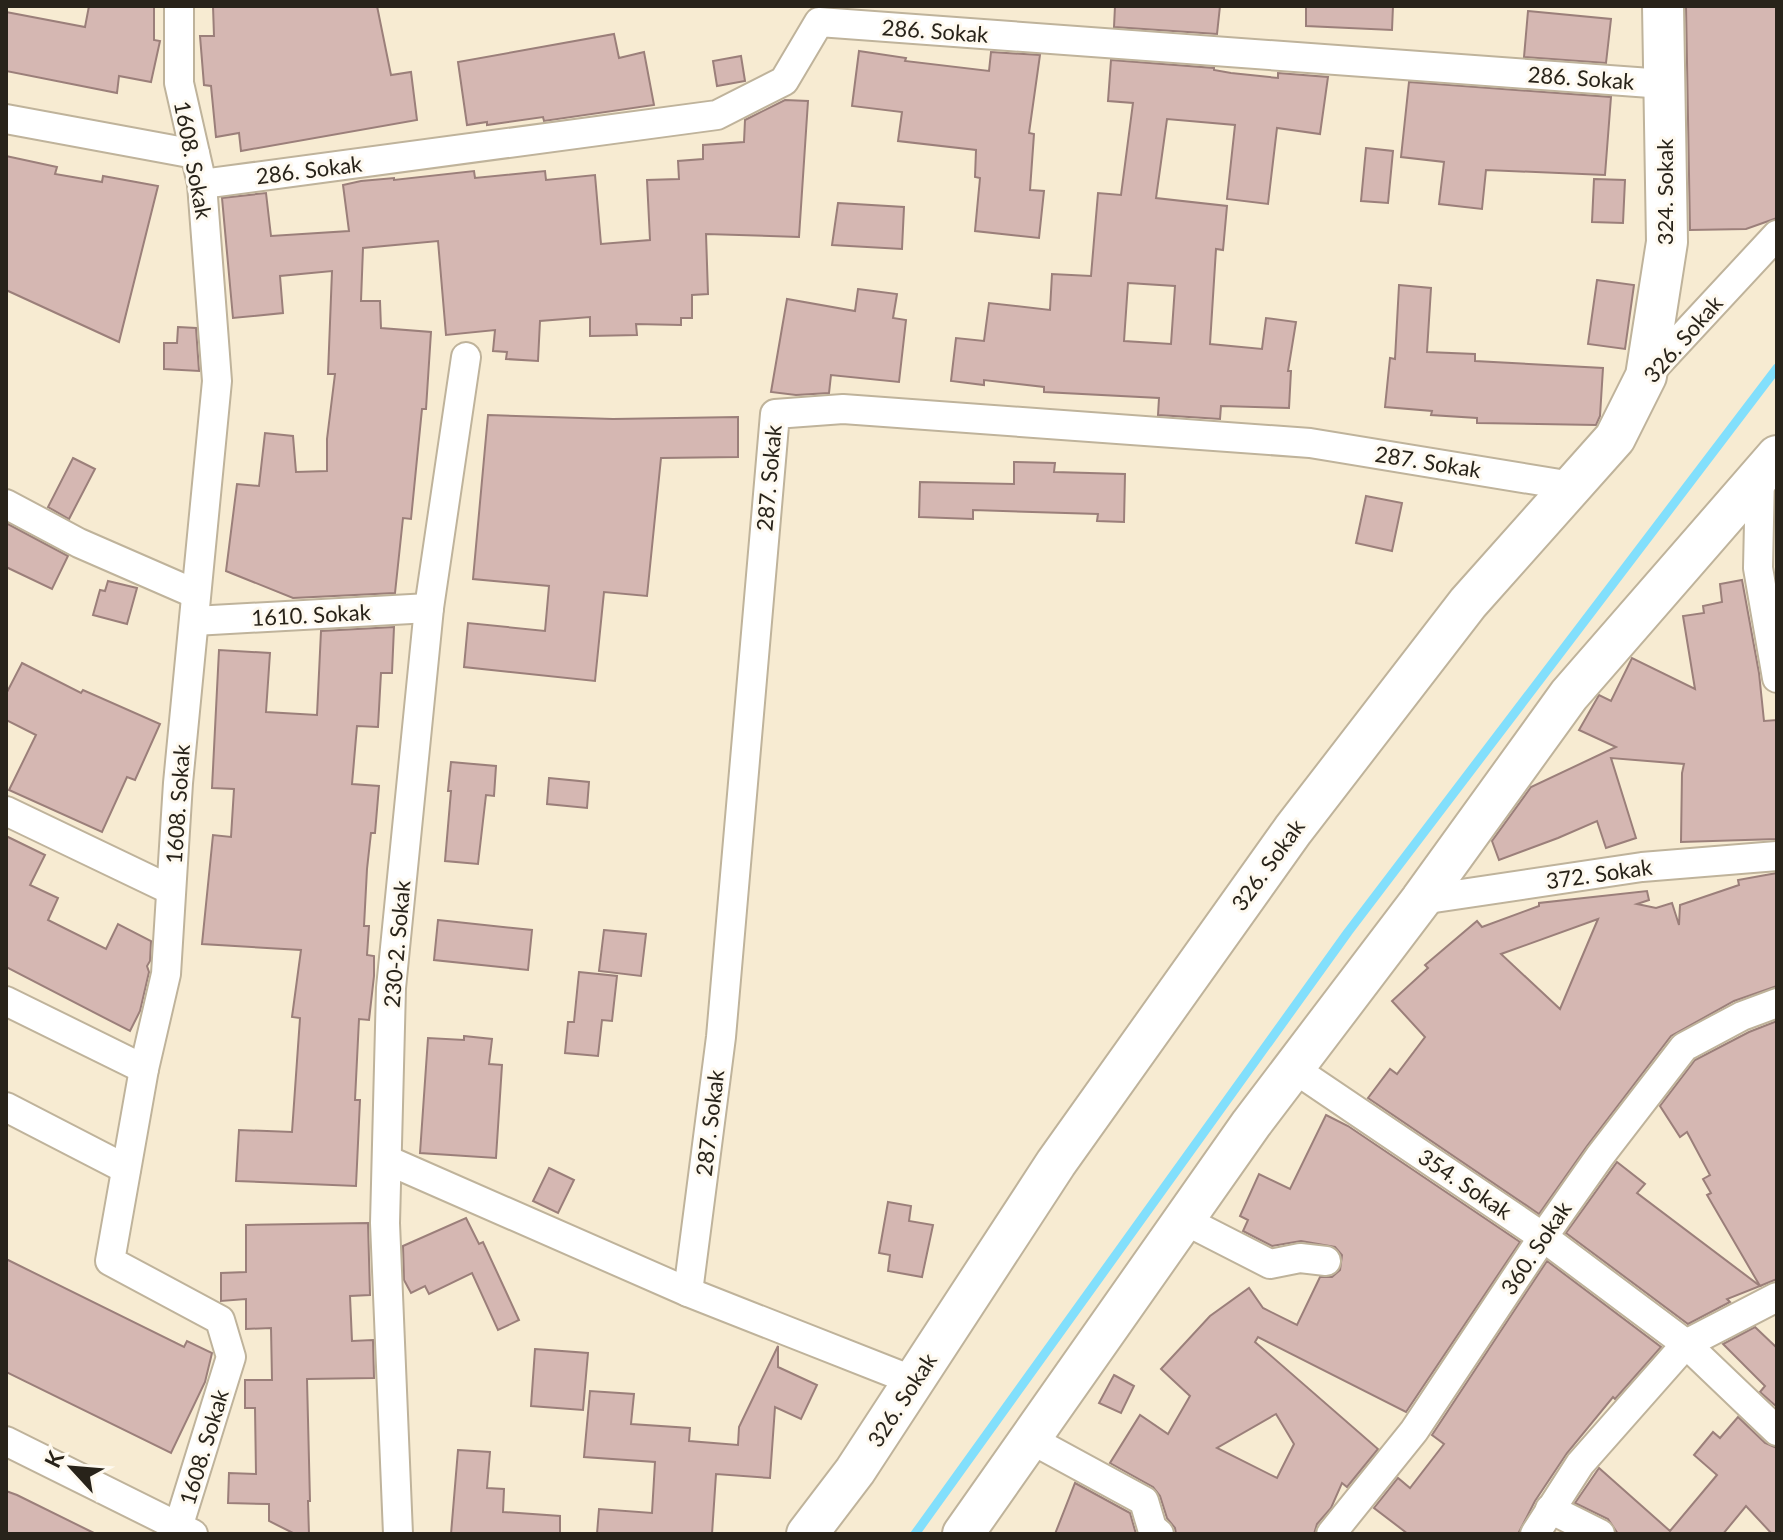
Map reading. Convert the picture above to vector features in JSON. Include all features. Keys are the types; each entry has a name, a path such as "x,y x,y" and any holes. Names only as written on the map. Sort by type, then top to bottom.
{"street":[{"name":"1608. Sokak","path":"179,6 179,83 202,184 217,381 178,783 166,974 144,1069 110,1261 220,1320 231,1357 183,1532"},
{"name":"324. Sokak","path":"1646,376 1667,242 1663,6"},
{"name":"286. Sokak","path":"202,184 717,115 784,81 819,22 1664,84"},
{"path":"6,119 195,154"},
{"name":"326. Sokak","path":"807,1534 855,1471 1056,1163 1293,830 1468,603 1615,438 1646,376 1777,235"},
{"name":"230-2. Sokak","path":"398,1534 385,1223 391,988 429,608 466,357"},
{"name":"287. Sokak","path":"688,1292 721,1037 775,414 843,409 1310,443 1572,486"},
{"path":"1768,466 1758,568 1769,589 1777,678"},
{"path":"963,1534 1293,1068 1421,900 1569,695 1768,466"},
{"name":"1610. Sokak","path":"6,504 195,607 429,608"},
{"path":"6,811 171,890"},
{"name":"372. Sokak","path":"1421,900 1642,867 1777,856"},
{"path":"6,1001 144,1069"},
{"name":"360. Sokak","path":"1331,1534 1414,1431 1543,1237 1600,1156 1684,1047 1742,1016 1777,1003"},
{"name":"354. Sokak","path":"1293,1068 1543,1237 1686,1344 1777,1431"},
{"path":"6,1107 126,1169"},
{"path":"387,1160 688,1292 914,1381"},
{"path":"1184,1220 1270,1264 1300,1258 1326,1261"},
{"path":"1535,1534 1580,1464 1686,1344 1777,1297"},
{"path":"1030,1439 1144,1501 1152,1528 1159,1534"},
{"path":"6,1441 183,1532"},
{"path":"1550,1509 1600,1534"}],"building":[{"path":"89,6 154,6 154,40 160,41 151,82 119,76 117,93 6,71 6,12 85,27"},
{"path":"213,6 377,6 391,75 411,72 417,120 241,151 239,133 216,137 211,86 204,85 200,36 214,36"},
{"path":"1115,6 1220,6 1217,34 1114,27"},
{"path":"1306,6 1393,6 1392,30 1306,26"},
{"path":"1686,6 1777,6 1777,218 1746,229 1690,230"},
{"path":"1528,11 1611,19 1606,63 1524,57"},
{"path":"614,34 619,58 644,52 654,105 544,121 543,117 467,125 458,62"},
{"path":"859,51 906,58 905,61 989,71 991,52 1040,55 1029,133 1034,134 1030,190 1044,191 1039,238 975,231 980,178 975,177 976,150 898,141 902,112 852,106"},
{"path":"741,56 745,81 717,86 713,61"},
{"path":"1111,60 1214,68 1278,78 1278,73 1328,77 1320,134 1277,128 1268,204 1227,199 1235,125 1167,119 1156,198 1227,206 1223,250 1216,249 1210,344 1262,349 1266,318 1296,322 1288,371 1291,371 1289,408 1221,406 1220,419 1158,415 1159,398 1044,392 1044,387 984,380 984,385 951,381 956,338 984,341 989,303 1050,310 1052,274 1091,276 1098,193 1121,195 1133,103 1108,101","holes":["1128,283 1175,286 1171,344 1124,341"]},
{"path":"1409,82 1611,97 1605,175 1486,170 1482,209 1439,204 1444,162 1401,157"},
{"path":"785,100 808,101 799,237 706,234 708,294 692,295 692,318 681,318 681,325 636,324 637,335 590,336 590,317 540,321 538,361 506,359 507,352 493,351 495,330 446,335 438,241 363,248 361,301 380,301 381,328 431,332 426,409 422,409 411,519 403,518 395,593 293,598 226,571 237,484 259,486 265,433 293,436 296,472 327,471 327,439 335,374 328,374 332,271 280,276 283,313 233,318 222,198 266,193 271,236 349,231 343,185 361,181 474,171 475,178 545,171 546,180 595,175 601,244 650,240 647,180 679,179 678,161 703,159 703,145 744,142 745,120"},
{"path":"1366,148 1393,151 1388,203 1361,201"},
{"path":"6,156 57,167 55,174 102,182 103,176 158,186 119,342 6,290"},
{"path":"1594,179 1625,180 1623,223 1592,222"},
{"path":"838,203 904,207 902,249 832,245"},
{"path":"1597,280 1634,285 1625,349 1588,344"},
{"path":"1399,285 1431,288 1427,352 1475,354 1475,361 1603,368 1600,416 1596,425 1477,423 1477,418 1431,415 1432,411 1385,407 1390,358 1395,359"},
{"path":"858,289 897,294 893,318 906,320 899,382 831,375 829,393 796,395 771,392 787,299 855,311"},
{"path":"178,327 196,328 199,371 164,369 164,343 177,343"},
{"path":"488,415 613,419 738,417 738,457 661,458 647,596 604,592 595,681 464,667 468,623 545,631 549,586 473,579"},
{"path":"73,458 95,469 69,519 48,507"},
{"path":"1014,462 1055,463 1054,472 1125,474 1124,522 1097,521 1098,514 973,510 973,519 919,517 920,482 1014,484"},
{"path":"1366,496 1402,503 1392,551 1356,543"},
{"path":"6,523 68,556 52,589 6,567"},
{"path":"1742,580 1759,673 1764,721 1777,720 1777,839 1681,842 1684,764 1611,758 1636,838 1606,848 1597,821 1499,860 1492,841 1531,787 1616,747 1579,730 1599,695 1611,701 1632,658 1695,689 1683,616 1704,613 1703,606 1722,602 1720,584"},
{"path":"108,581 137,588 127,624 93,615 100,590 105,591"},
{"path":"394,627 392,673 381,673 378,727 357,726 352,784 379,786 375,833 371,833 367,869 364,926 369,926 367,955 374,956 374,976 369,1020 359,1019 355,1100 360,1100 356,1186 236,1181 239,1130 292,1132 300,1018 292,1017 301,950 202,944 213,835 231,837 234,789 212,788 219,650 270,653 266,712 317,715 321,631"},
{"path":"22,663 81,693 83,690 160,724 135,780 127,777 102,832 9,790 36,735 6,720 6,694"},
{"path":"451,762 496,766 494,796 486,795 478,864 445,861"},
{"path":"549,778 589,782 587,808 547,804"},
{"path":"6,836 45,855 30,885 58,898 48,920 106,949 118,924 151,941 149,972 140,1011 130,1031 6,967"},
{"path":"1777,873 1777,986 1734,1001 1671,1036 1539,1214 1368,1098 1390,1069 1397,1074 1425,1037 1392,1001 1428,968 1425,965 1477,921 1482,927 1539,906 1539,903 1647,891 1649,900 1637,904 1656,908 1672,903 1679,925 1680,905 1739,885 1738,880","holes":["1598,919 1560,1009 1501,954"]},
{"path":"438,920 532,930 528,970 434,960"},
{"path":"604,930 646,934 641,976 599,971"},
{"path":"579,972 617,976 612,1021 602,1020 598,1056 565,1053 568,1022 574,1022"},
{"path":"1777,1021 1777,1279 1760,1286 1707,1195 1711,1193 1703,1179 1710,1175 1687,1132 1680,1137 1660,1106 1695,1060"},
{"path":"464,1036 492,1039 489,1064 502,1065 496,1158 420,1153 428,1038 464,1040"},
{"path":"1326,1115 1348,1126 1520,1242 1406,1412 1258,1337 1255,1342 1378,1449 1347,1487 1342,1483 1314,1534 1176,1534 1153,1487 1110,1463 1140,1415 1168,1434 1190,1396 1161,1369 1210,1316 1249,1288 1263,1308 1297,1325 1320,1277 1332,1277 1340,1270 1342,1255 1335,1247 1301,1241 1272,1246 1243,1231 1248,1220 1240,1216 1259,1174 1290,1189","holes":["1276,1414 1294,1444 1277,1478 1217,1448"]},
{"path":"1617,1162 1645,1184 1637,1193 1760,1286 1727,1299 1730,1302 1688,1324 1566,1233"},
{"path":"549,1168 574,1180 558,1213 533,1201"},
{"path":"888,1202 911,1206 909,1221 933,1225 922,1277 888,1271 890,1255 879,1253"},
{"path":"466,1218 479,1244 483,1242 519,1320 498,1330 472,1273 429,1294 425,1286 411,1293 404,1280 403,1246"},
{"path":"368,1223 370,1295 350,1296 352,1341 373,1340 374,1378 307,1379 309,1534 295,1534 269,1521 269,1504 228,1503 229,1473 256,1474 255,1408 245,1408 245,1380 272,1380 271,1328 246,1329 246,1299 221,1301 221,1273 246,1272 246,1225"},
{"path":"6,1259 184,1347 187,1341 212,1353 205,1382 171,1453 6,1372"},
{"path":"1547,1261 1661,1347 1615,1399 1613,1397 1567,1453 1535,1501 1518,1534 1408,1534 1374,1508 1398,1478 1410,1488 1444,1444 1432,1435"},
{"path":"1755,1327 1777,1348 1777,1407 1760,1392 1765,1386 1723,1344"},
{"path":"778,1346 778,1367 817,1385 801,1419 775,1407 770,1478 716,1474 712,1534 597,1534 599,1509 652,1513 655,1462 584,1457 590,1391 634,1394 631,1424 690,1428 689,1441 738,1445 739,1427"},
{"path":"535,1349 588,1353 583,1410 531,1406"},
{"path":"1114,1375 1134,1386 1121,1413 1099,1403"},
{"path":"1738,1417 1765,1443 1777,1448 1777,1534 1772,1534 1746,1506 1723,1534 1618,1534 1608,1519 1575,1503 1599,1468 1670,1531 1717,1475 1694,1455 1713,1432 1720,1438"},
{"path":"458,1450 490,1452 487,1488 504,1489 503,1512 560,1516 560,1534 451,1534"},
{"path":"1075,1483 1130,1513 1136,1534 1055,1534"},
{"path":"6,1491 17,1495 96,1534 6,1534"}],"waterway":[{"path":"915,1534 1348,932 1777,368"}]}
